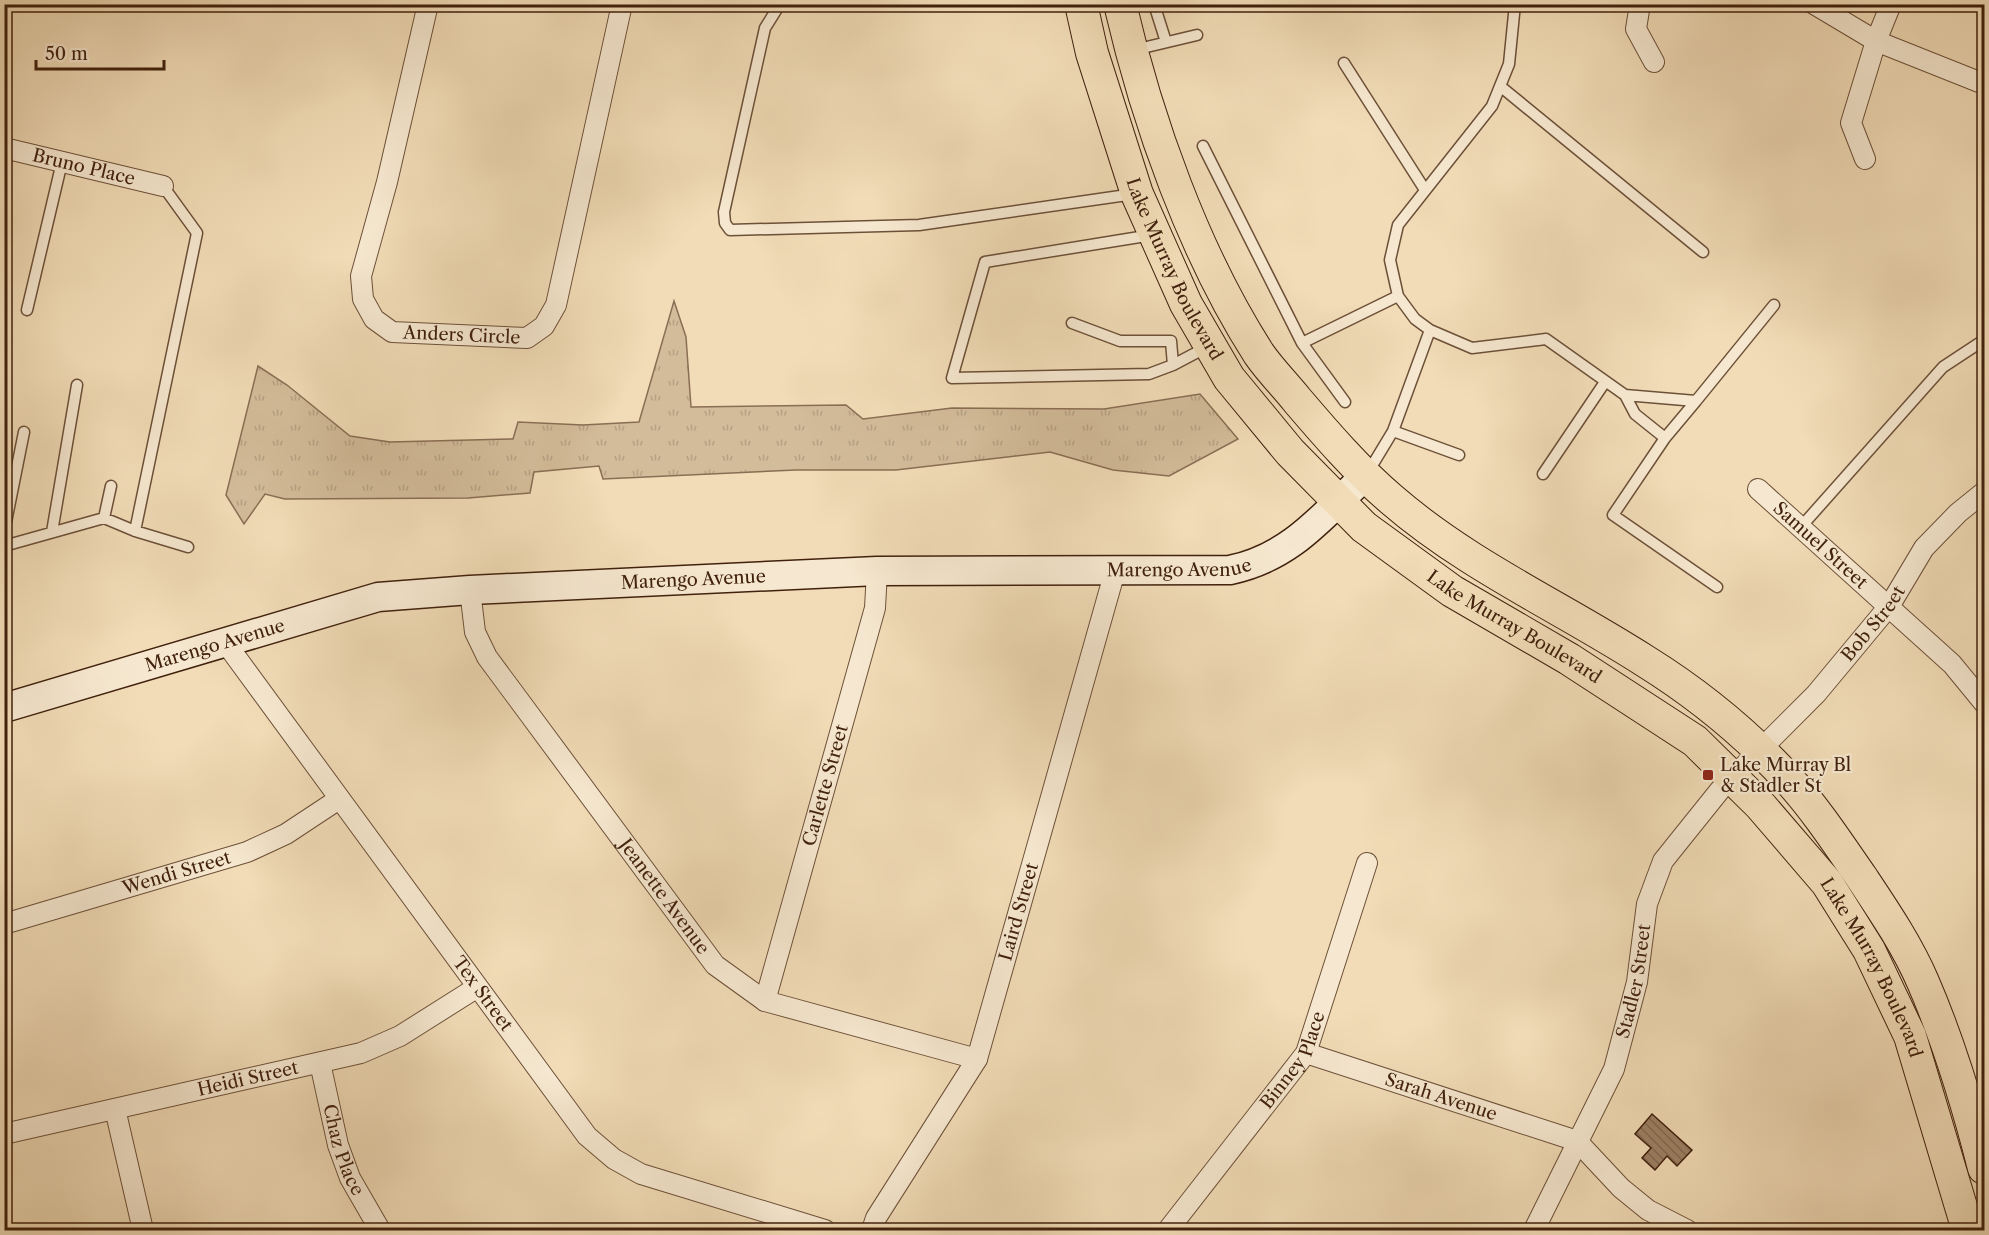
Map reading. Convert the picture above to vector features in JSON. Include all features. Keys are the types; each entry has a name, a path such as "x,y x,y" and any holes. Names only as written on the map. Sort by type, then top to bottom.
{"main road":[{"name":"Lake Murray Boulevard","path":"1081,4 1092,53 1137,194 1186,304 1229,378 1290,452 1364,527 1452,591 1607,682 1695,741 1760,805 1827,883 1869,950 1910,1036 1968,1230"},
{"name":"Lake Murray Boulevard","path":"1120,4 1131,50 1189,220 1222,290 1261,357 1325,433 1390,499 1470,557 1640,657 1702,700 1720,713 1790,781 1827,829 1890,920 1923,981 1968,1105 1984,1168"},
{"path":"1210,345 1242,325"}],"street":[{"name":"Anders Circle","path":"428,4 387,182 361,276 363,299 374,319 392,332 527,338 544,326 556,305 622,4"},
{"path":"1640,4 1636,29 1654,62"},
{"path":"1814,4 1876,41 1984,84"},
{"path":"1865,159 1851,123 1876,41 1891,4"},
{"name":"Bruno Place","path":"4,148 163,186"},
{"name":"Marengo Avenue","path":"4,708 378,597 470,590 877,571 1215,572 1245,566 1288,547 1366,475"},
{"name":"Samuel Street","path":"1758,489 1890,605 1952,664 1984,703"},
{"name":"Bob Street","path":"1759,752 1816,694 1890,605 1924,549 1959,513 1984,492"},
{"name":"Carlette Street","path":"765,1001 875,608 877,571"},
{"name":"Laird Street","path":"872,1230 876,1218 977,1059 1114,571"},
{"name":"Jeanette Avenue","path":"470,590 475,632 487,657 715,965 765,1001 977,1059"},
{"name":"Tex Street","path":"225,642 576,1123 614,1159 656,1180 825,1230"},
{"name":"Stadler Street","path":"1534,1230 1614,1069 1637,982 1647,904 1664,861 1732,778 1759,752"},
{"name":"Wendi Street","path":"4,924 247,852 286,834 339,799"},
{"name":"Binney Place","path":"1168,1230 1306,1053 1367,864"},
{"name":"Heidi Street","path":"4,1134 361,1053 400,1036 476,988"},
{"name":"Sarah Avenue","path":"1306,1053 1577,1141"},
{"name":"Chaz Place","path":"320,1063 342,1156 350,1178 380,1230"},
{"path":"115,1109 143,1230"},
{"path":"1577,1141 1630,1196 1648,1210 1687,1230"}],"lane":[{"path":"780,4 765,28 746,107 724,212 725,223 730,230 919,225 1137,194"},
{"path":"1154,4 1166,42"},
{"path":"1515,4 1509,64 1492,106 1398,225 1390,260 1398,296 1415,319 1430,330 1472,348 1546,339 1625,395 1696,401"},
{"path":"1131,50 1197,35"},
{"path":"1344,63 1425,190"},
{"path":"1500,87 1703,252"},
{"path":"1203,146 1302,343 1345,402"},
{"path":"27,310 62,162"},
{"path":"135,531 197,232 163,186"},
{"path":"1154,235 985,262 951,378 1149,374 1173,365 1210,345"},
{"path":"1302,343 1398,296"},
{"path":"1716,587 1612,516 1665,438 1774,305"},
{"path":"1072,323 1120,341 1171,341 1173,365"},
{"path":"1366,475 1393,431 1430,330"},
{"path":"1800,528 1943,368 1984,340"},
{"path":"1543,474 1605,382"},
{"path":"52,532 77,385"},
{"path":"1625,395 1635,414 1665,438"},
{"path":"1393,431 1459,455"},
{"path":"4,532 24,432"},
{"path":"104,518 111,486"},
{"path":"4,546 104,518 135,531 188,547"}],"green space":[{"path":"674,301 686,337 691,407 846,405 863,419 952,408 1104,409 1200,394 1238,439 1169,476 1113,470 1050,452 896,470 796,470 603,479 599,466 534,472 530,493 468,498 285,499 265,494 244,524 226,495 258,366 287,385 350,436 390,442 513,439 518,422 583,425 639,422"}],"building":[{"path":"1652,1114 1692,1150 1677,1166 1667,1156 1655,1170 1642,1158 1651,1148 1635,1134"}],"place":[{"name":"Lake Murray Bl & Stadler St","path":"1708,775"}]}
